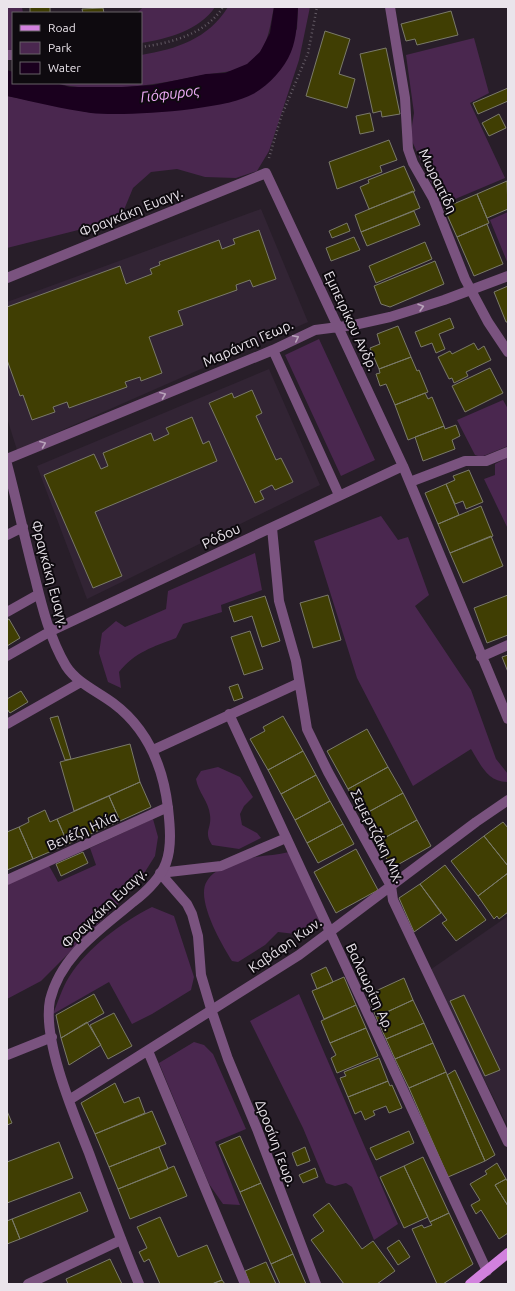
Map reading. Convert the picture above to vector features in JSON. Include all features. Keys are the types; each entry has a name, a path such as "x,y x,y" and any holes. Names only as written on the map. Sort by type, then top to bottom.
{"main road":[{"path":"470,1284 508,1253"}],"street":[{"name":"Μωραιτίδη","path":"390,7 405,98 408,149 413,163 433,198 465,279 488,322 508,352"},
{"name":"Φραγκάκη Ευαγγ.","path":"7,278 266,173"},
{"name":"Εμπειρίκου Ανδρ.","path":"266,173 403,466 508,719"},
{"name":"Μαράντη Γεωρ.","path":"7,459 273,350 305,333 390,316 434,304 508,276"},
{"path":"273,350 339,496"},
{"path":"410,482 465,461 486,461 508,452"},
{"name":"Φραγκάκη Ευαγγ.","path":"7,464 39,594 51,631 67,667 81,682 124,712 140,729 153,750 159,765 168,807 169,849 166,863 155,882 141,896 84,943 65,967 51,999 49,1019 58,1067 69,1100 139,1284"},
{"name":"Ρόδου","path":"7,656 51,631 403,466"},
{"path":"7,535 23,527"},
{"name":"Σεμερτζάκη Μιχ.","path":"272,528 279,601 293,649 307,729 328,772 391,886 393,900 508,1142"},
{"path":"7,612 39,594"},
{"path":"481,657 508,645"},
{"path":"7,724 81,682"},
{"path":"153,750 299,683"},
{"name":"Βαλαωρίτη Αρ.","path":"229,714 487,1270"},
{"name":"Καβάφη Κων.","path":"69,1100 212,1012 299,955 476,822 508,800"},
{"name":"Βενέζη Ηλία","path":"7,880 168,807"},
{"path":"160,873 221,866 286,838"},
{"name":"Δροσίνη Γεωρ.","path":"160,873 187,904 192,914 198,936 201,975 212,1012 228,1059 257,1129 316,1284"},
{"path":"7,1055 52,1037"},
{"path":"148,1051 246,1284"},
{"path":"28,1284 121,1240"}],"path":[{"path":"142,47 159,44 194,33 218,14 223,7"},
{"path":"266,173 281,117 308,52 317,7"}],"shaded area":[{"path":"261,209 308,322 17,450 7,418 7,302"},
{"path":"269,369 320,485 87,599 37,466"},
{"path":"508,916 508,1127 430,970"}],"green space":[{"path":"7,7 22,7 23,12 12,12 12,50 7,50"},
{"path":"143,7 215,7 201,22 182,32 161,39 142,43 142,12 138,12"},
{"path":"228,7 274,7 267,38 260,52 248,64 238,69 130,87 92,88 61,84 142,84 142,55 179,46 190,41 201,35 220,18"},
{"path":"298,7 310,7 299,60 269,151 257,171 236,178 205,177 177,169 151,172 133,188 121,217 94,226 7,248 7,96 92,113 168,111 231,102 297,29"},
{"path":"474,38 489,93 470,103 505,178 441,205 412,141 411,132 414,113 406,55"},
{"path":"508,212 508,264 490,220"},
{"path":"319,339 375,460 341,476 285,355"},
{"path":"503,400 508,409 508,446 481,457 475,455 457,420"},
{"path":"508,457 508,529 484,479 495,475 495,464"},
{"path":"381,516 398,540 408,537 429,595 415,606 471,690 496,759 508,774 507,782 494,779 489,775 481,766 471,749 413,786 357,678 314,541"},
{"path":"255,553 262,590 221,605 222,612 183,624 176,638 152,647 138,655 125,665 119,672 121,688 108,682 99,653 102,633 116,621 125,627 166,609 168,591"},
{"path":"218,767 240,777 253,797 244,806 240,814 242,825 257,833 261,838 239,849 212,845 209,840 209,810 196,779 201,771"},
{"path":"153,819 158,837 155,856 136,886 41,981 7,999 7,882 47,862 58,882 96,865 90,848"},
{"path":"289,852 319,920 295,934 278,932 265,945 238,962 232,961 211,922 207,910 204,899 204,889 207,881 222,868 236,862 256,857"},
{"path":"152,907 174,916 194,977 191,990 152,1014 132,1024 109,982 53,1014 62,990 69,977 95,946 117,928"},
{"path":"299,994 398,1224 374,1240 352,1187 346,1183 335,1186 326,1183 303,1128 250,1021"},
{"path":"194,1042 204,1045 213,1054 246,1129 215,1142 240,1205 223,1204 209,1184 159,1063"}],"water":[{"name":"Γιόφυρος","path":"274,7 298,7 296,35 288,58 270,81 253,94 240,100 174,111 106,114 70,110 7,96 7,70 12,72 12,84 59,84 70,87 122,87 153,85 206,74 225,73 247,64 260,52 270,33"}],"building":[{"path":"30,7 50,7 50,12 30,12"},
{"path":"103,8 104,12 83,12 82,9"},
{"path":"451,11 458,35 417,45 415,39 406,41 401,24"},
{"path":"325,31 350,39 339,74 355,79 347,108 306,96"},
{"path":"386,48 400,114 382,117 381,111 373,113 360,54"},
{"path":"508,88 508,101 478,114 473,103"},
{"path":"370,113 374,131 360,134 356,116"},
{"path":"499,114 506,128 489,136 482,123"},
{"path":"389,140 397,160 380,166 382,172 337,189 329,162"},
{"path":"404,166 415,191 369,209 360,187 369,183 368,180"},
{"path":"507,181 508,209 487,218 477,194"},
{"path":"413,191 420,208 361,232 355,215"},
{"path":"477,194 489,223 457,237 444,208"},
{"path":"414,211 420,225 367,246 361,232"},
{"path":"347,223 350,231 332,238 329,231"},
{"path":"487,224 503,264 474,276 457,237"},
{"path":"259,230 276,279 253,287 250,280 236,285 237,290 178,311 183,325 149,337 162,373 141,381 140,377 125,382 127,387 69,408 67,402 53,407 55,412 32,420 23,395 20,396 7,360 7,307 120,266 126,284 152,274 150,269 160,265 159,262 219,240 222,249 235,244 233,239"},
{"path":"354,237 360,250 331,261 326,248"},
{"path":"425,242 432,259 376,283 369,266"},
{"path":"435,261 444,284 390,307 381,304 374,286"},
{"path":"508,286 508,322 506,322 494,292"},
{"path":"450,318 454,328 439,334 445,349 436,353 432,343 421,347 415,332"},
{"path":"398,326 411,357 379,369 370,348 380,344 377,334"},
{"path":"474,343 478,350 484,346 491,360 466,372 468,376 454,383 452,378 449,379 438,357 450,351 452,354"},
{"path":"411,357 417,371 419,370 428,392 395,405 386,384 380,386 376,374 380,373 379,369"},
{"path":"490,368 503,393 465,412 452,386"},
{"path":"252,390 262,413 256,416 276,460 281,458 293,482 275,490 272,485 260,491 264,499 255,503 209,403 232,393 234,398"},
{"path":"425,393 428,399 432,397 444,426 408,440 395,405"},
{"path":"192,417 203,444 209,441 217,461 95,512 122,576 93,588 44,475 94,454 101,469 108,466 103,453 151,433 154,441 169,434 166,428"},
{"path":"456,425 460,436 452,440 455,449 423,461 415,437 444,426 445,429"},
{"path":"469,470 483,502 466,509 463,501 455,504 446,484 455,480 453,476"},
{"path":"446,484 459,515 438,524 425,493"},
{"path":"481,506 493,536 450,553 438,524"},
{"path":"491,536 503,566 463,583 450,553"},
{"path":"328,595 341,640 313,648 300,603"},
{"path":"508,595 508,635 487,643 474,608"},
{"path":"265,596 280,641 262,647 252,616 234,622 229,607"},
{"path":"9,619 20,638 7,646 7,620"},
{"path":"250,631 263,669 244,675 231,637"},
{"path":"508,655 508,672 502,657"},
{"path":"238,684 243,698 234,701 229,687"},
{"path":"21,691 28,702 10,713 7,709 7,699"},
{"path":"58,716 71,759 65,760 50,718"},
{"path":"283,716 303,751 268,770 250,739 265,731 263,727"},
{"path":"367,729 388,767 348,789 327,751"},
{"path":"130,744 140,782 74,811 60,762"},
{"path":"303,751 316,775 281,794 268,770"},
{"path":"388,767 403,793 363,815 348,789"},
{"path":"316,775 330,801 295,820 281,794"},
{"path":"140,782 151,807 120,821 109,796"},
{"path":"403,793 417,820 377,842 363,815"},
{"path":"109,796 120,821 68,844 57,819"},
{"path":"330,801 343,824 307,843 295,820"},
{"path":"45,810 50,822 57,819 68,844 33,859 19,827 29,822 28,818"},
{"path":"417,820 431,846 392,868 377,842"},
{"path":"503,822 508,828 508,866 484,836"},
{"path":"343,824 354,844 318,863 307,843"},
{"path":"19,827 33,859 7,870 7,832"},
{"path":"484,836 508,866 508,873 478,896 451,861"},
{"path":"356,849 378,890 336,913 314,872"},
{"path":"83,852 88,863 61,876 56,864"},
{"path":"445,865 486,920 456,941 442,923 447,920 420,884"},
{"path":"508,873 508,912 499,919 497,916 494,919 478,896"},
{"path":"420,884 441,913 414,932 399,898"},
{"path":"326,967 333,982 317,989 311,974"},
{"path":"344,977 356,1005 324,1019 312,991"},
{"path":"404,978 413,1000 376,1017 367,995"},
{"path":"94,994 104,1013 61,1038 56,1015"},
{"path":"464,995 500,1070 485,1076 450,1001"},
{"path":"413,1000 424,1023 386,1039 376,1017"},
{"path":"356,1005 366,1028 330,1043 321,1021"},
{"path":"114,1013 132,1046 108,1059 90,1025"},
{"path":"87,1022 101,1045 69,1065 61,1038"},
{"path":"424,1023 433,1043 395,1059 386,1039"},
{"path":"366,1028 378,1056 337,1073 331,1058 336,1055 330,1043"},
{"path":"433,1043 446,1072 409,1088 395,1059"},
{"path":"379,1058 388,1081 348,1097 340,1078 346,1076 344,1072"},
{"path":"455,1070 495,1155 485,1161 447,1075"},
{"path":"446,1072 485,1161 448,1177 409,1088"},
{"path":"388,1081 390,1086 392,1085 402,1108 389,1113 386,1106 373,1111 375,1115 365,1120 361,1111 355,1114 348,1097"},
{"path":"115,1083 124,1103 139,1097 145,1113 95,1134 81,1103"},
{"path":"7,1111 12,1123 7,1125"},
{"path":"152,1111 166,1144 109,1167 95,1134"},
{"path":"409,1131 414,1143 376,1160 370,1148"},
{"path":"240,1136 261,1183 240,1192 219,1145"},
{"path":"59,1142 73,1178 7,1203 7,1162"},
{"path":"159,1147 168,1169 118,1189 109,1167"},
{"path":"305,1147 310,1161 297,1166 292,1153"},
{"path":"423,1157 449,1213 430,1222 404,1166"},
{"path":"497,1163 506,1179 495,1185 508,1206 508,1233 499,1239 481,1210 476,1214 471,1205 480,1200 470,1184 487,1174 485,1171"},
{"path":"174,1166 187,1196 130,1219 118,1189"},
{"path":"404,1166 428,1217 404,1228 380,1177"},
{"path":"315,1168 318,1177 303,1183 299,1175"},
{"path":"506,1179 508,1182 508,1206 495,1185"},
{"path":"261,1183 293,1254 271,1264 240,1192"},
{"path":"80,1192 88,1211 20,1239 12,1219"},
{"path":"329,1203 362,1249 373,1241 395,1271 377,1284 344,1284 311,1240 324,1231 313,1215"},
{"path":"449,1213 473,1264 443,1284 437,1284 412,1229 422,1225 424,1228 432,1225 430,1222"},
{"path":"160,1217 178,1257 207,1245 222,1280 212,1284 160,1284 149,1259 144,1262 139,1252 147,1248 137,1227"},
{"path":"12,1219 20,1239 7,1244 7,1221"},
{"path":"399,1240 410,1257 398,1265 387,1248"},
{"path":"293,1254 306,1284 280,1284 271,1264"},
{"path":"110,1259 122,1284 68,1284 66,1279"},
{"path":"266,1262 276,1284 250,1284 245,1271"},
{"path":"222,1280 225,1284 212,1284"}]}
